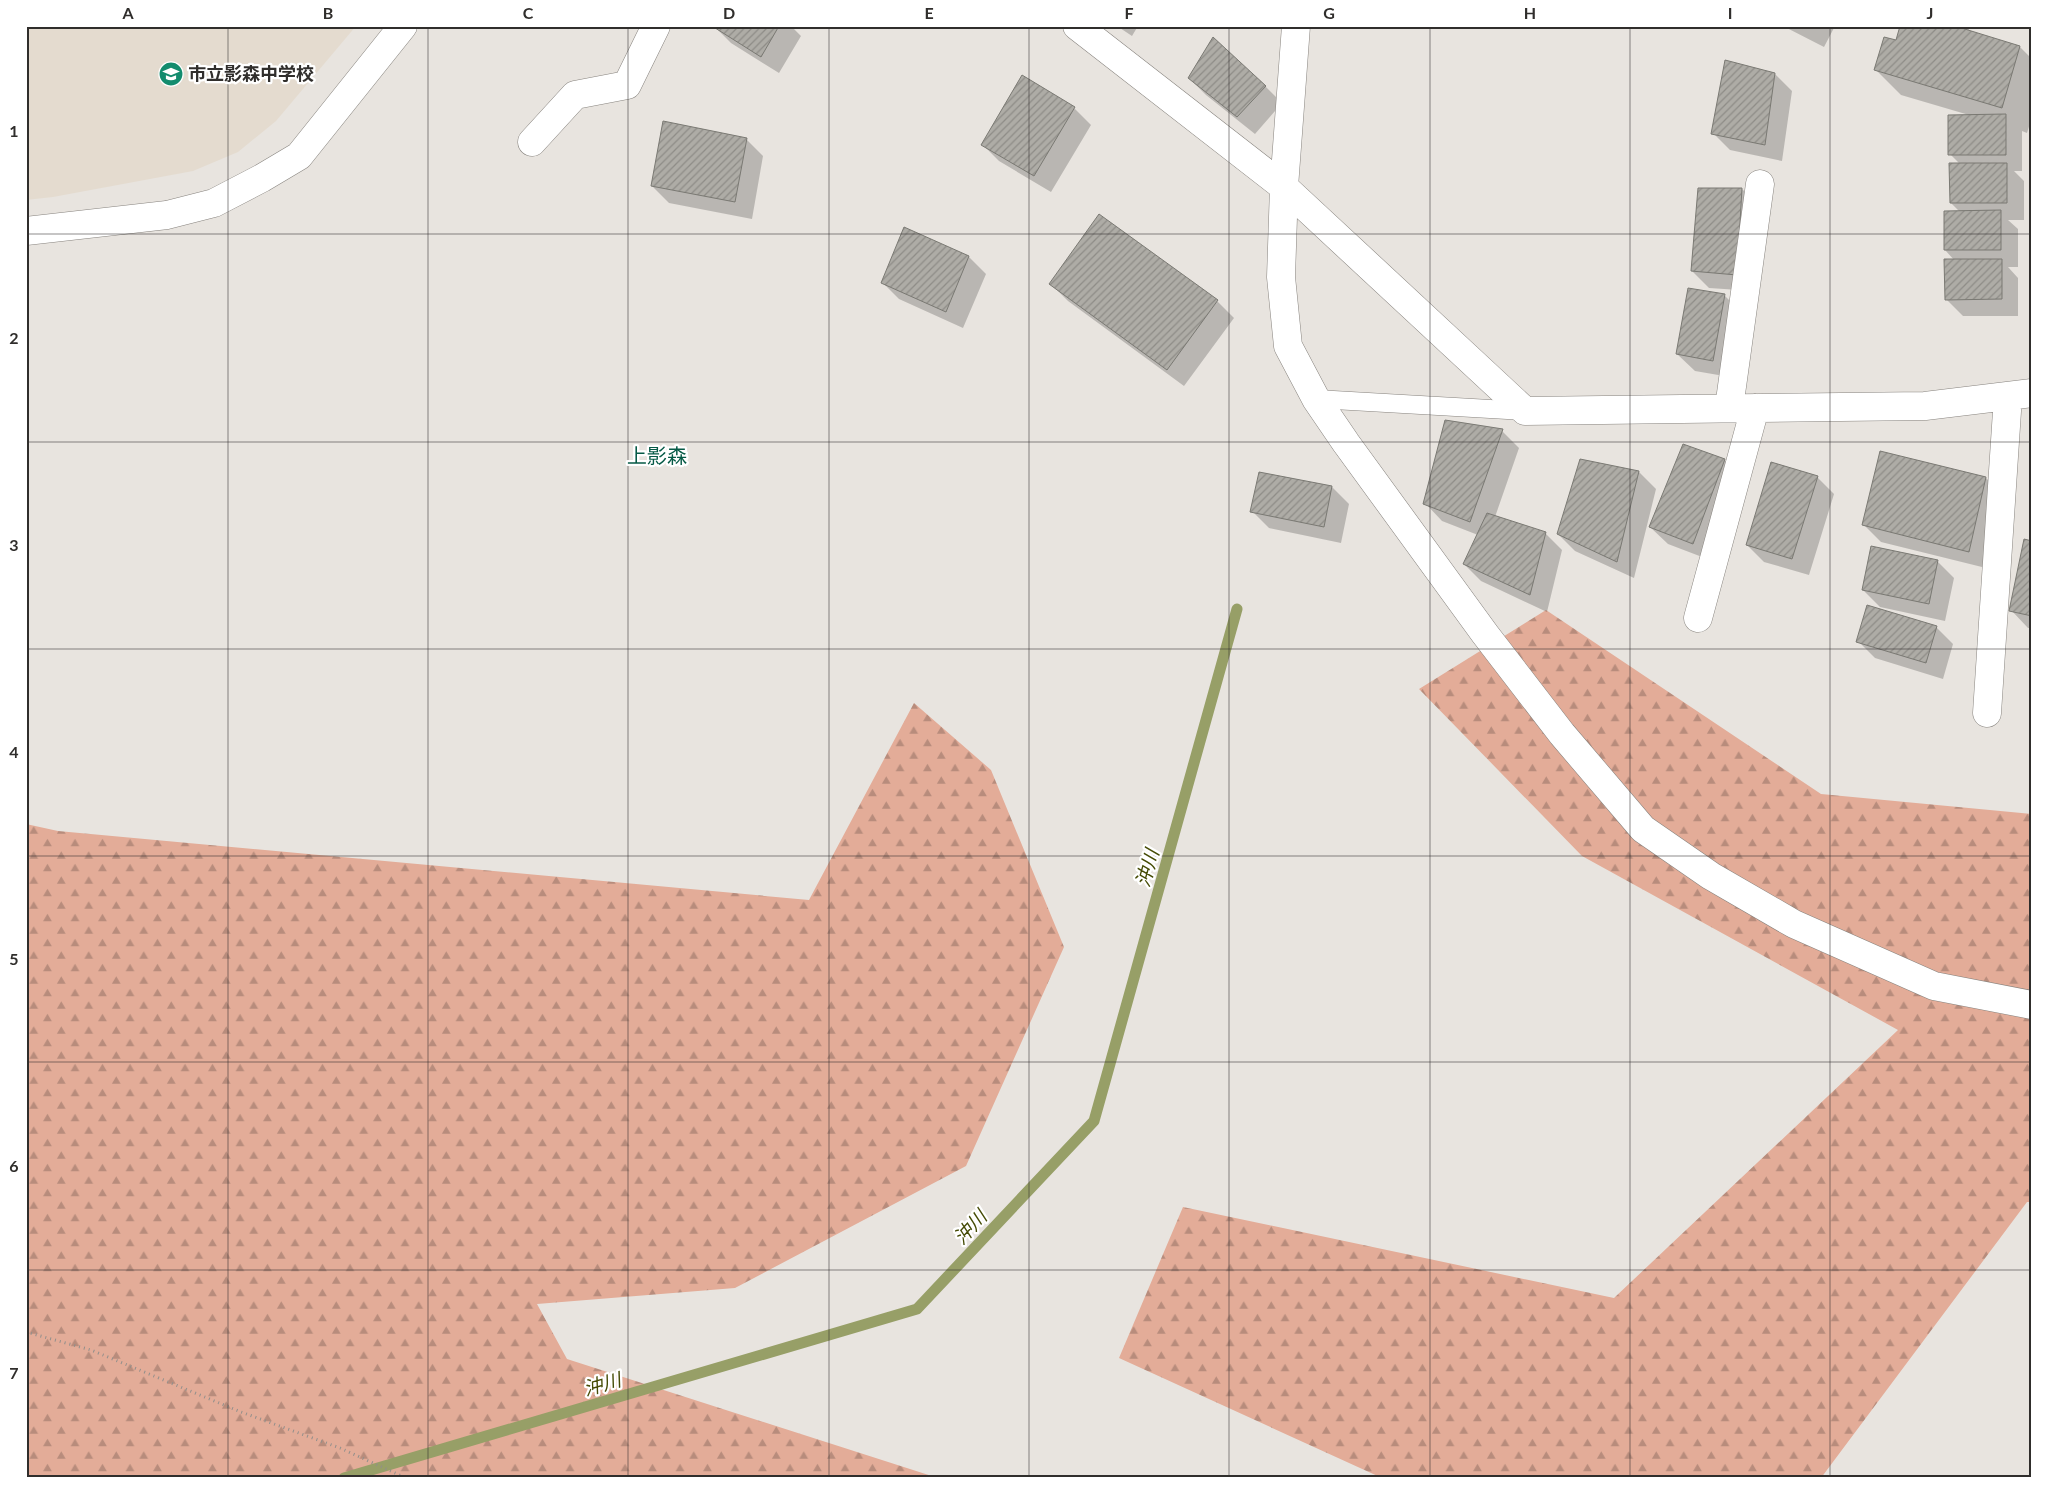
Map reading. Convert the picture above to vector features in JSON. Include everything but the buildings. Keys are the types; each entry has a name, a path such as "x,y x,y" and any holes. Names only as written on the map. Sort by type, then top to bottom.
{"street":[{"path":"26,231 167,215 214,203 262,178 299,156 403,26"},
{"path":"532,142 575,95 626,84 656,26"},
{"path":"1078,26 1284,188 1525,411 1925,406 2020,394 1988,713"},
{"path":"1296,26 1284,188 1280,276 1288,346 1316,399 1346,443 1503,657 1562,734 1643,829 1711,876 1794,924 1934,986 2032,1005"},
{"path":"1698,618 1742,408 1760,184"}],"lane":[{"path":"1316,399 1525,411"}],"path":[{"path":"26,1332 91,1350 241,1412 340,1448 406,1478"}],"shaded area":[{"name":"市立影森中学校","path":"26,26 356,26 276,121 238,152 193,171 53,197 26,200"}],"green space":[{"path":"1546,610 1821,794 2032,814 2032,1202 2027,1202 1821,1478 1382,1478 1119,1358 1183,1207 1614,1298 1898,1030 1582,856 1419,689"},
{"path":"914,703 991,770 1064,947 966,1166 735,1288 537,1304 567,1359 938,1478 26,1478 26,824 58,831 809,900"}],"waterway":[{"name":"沖川","path":"344,1478 917,1309 1094,1121 1237,609"}],"place":[{"name":"市立影森中学校","path":"171,74"}],"district":[{"name":"上影森","path":"657,456"}]}
